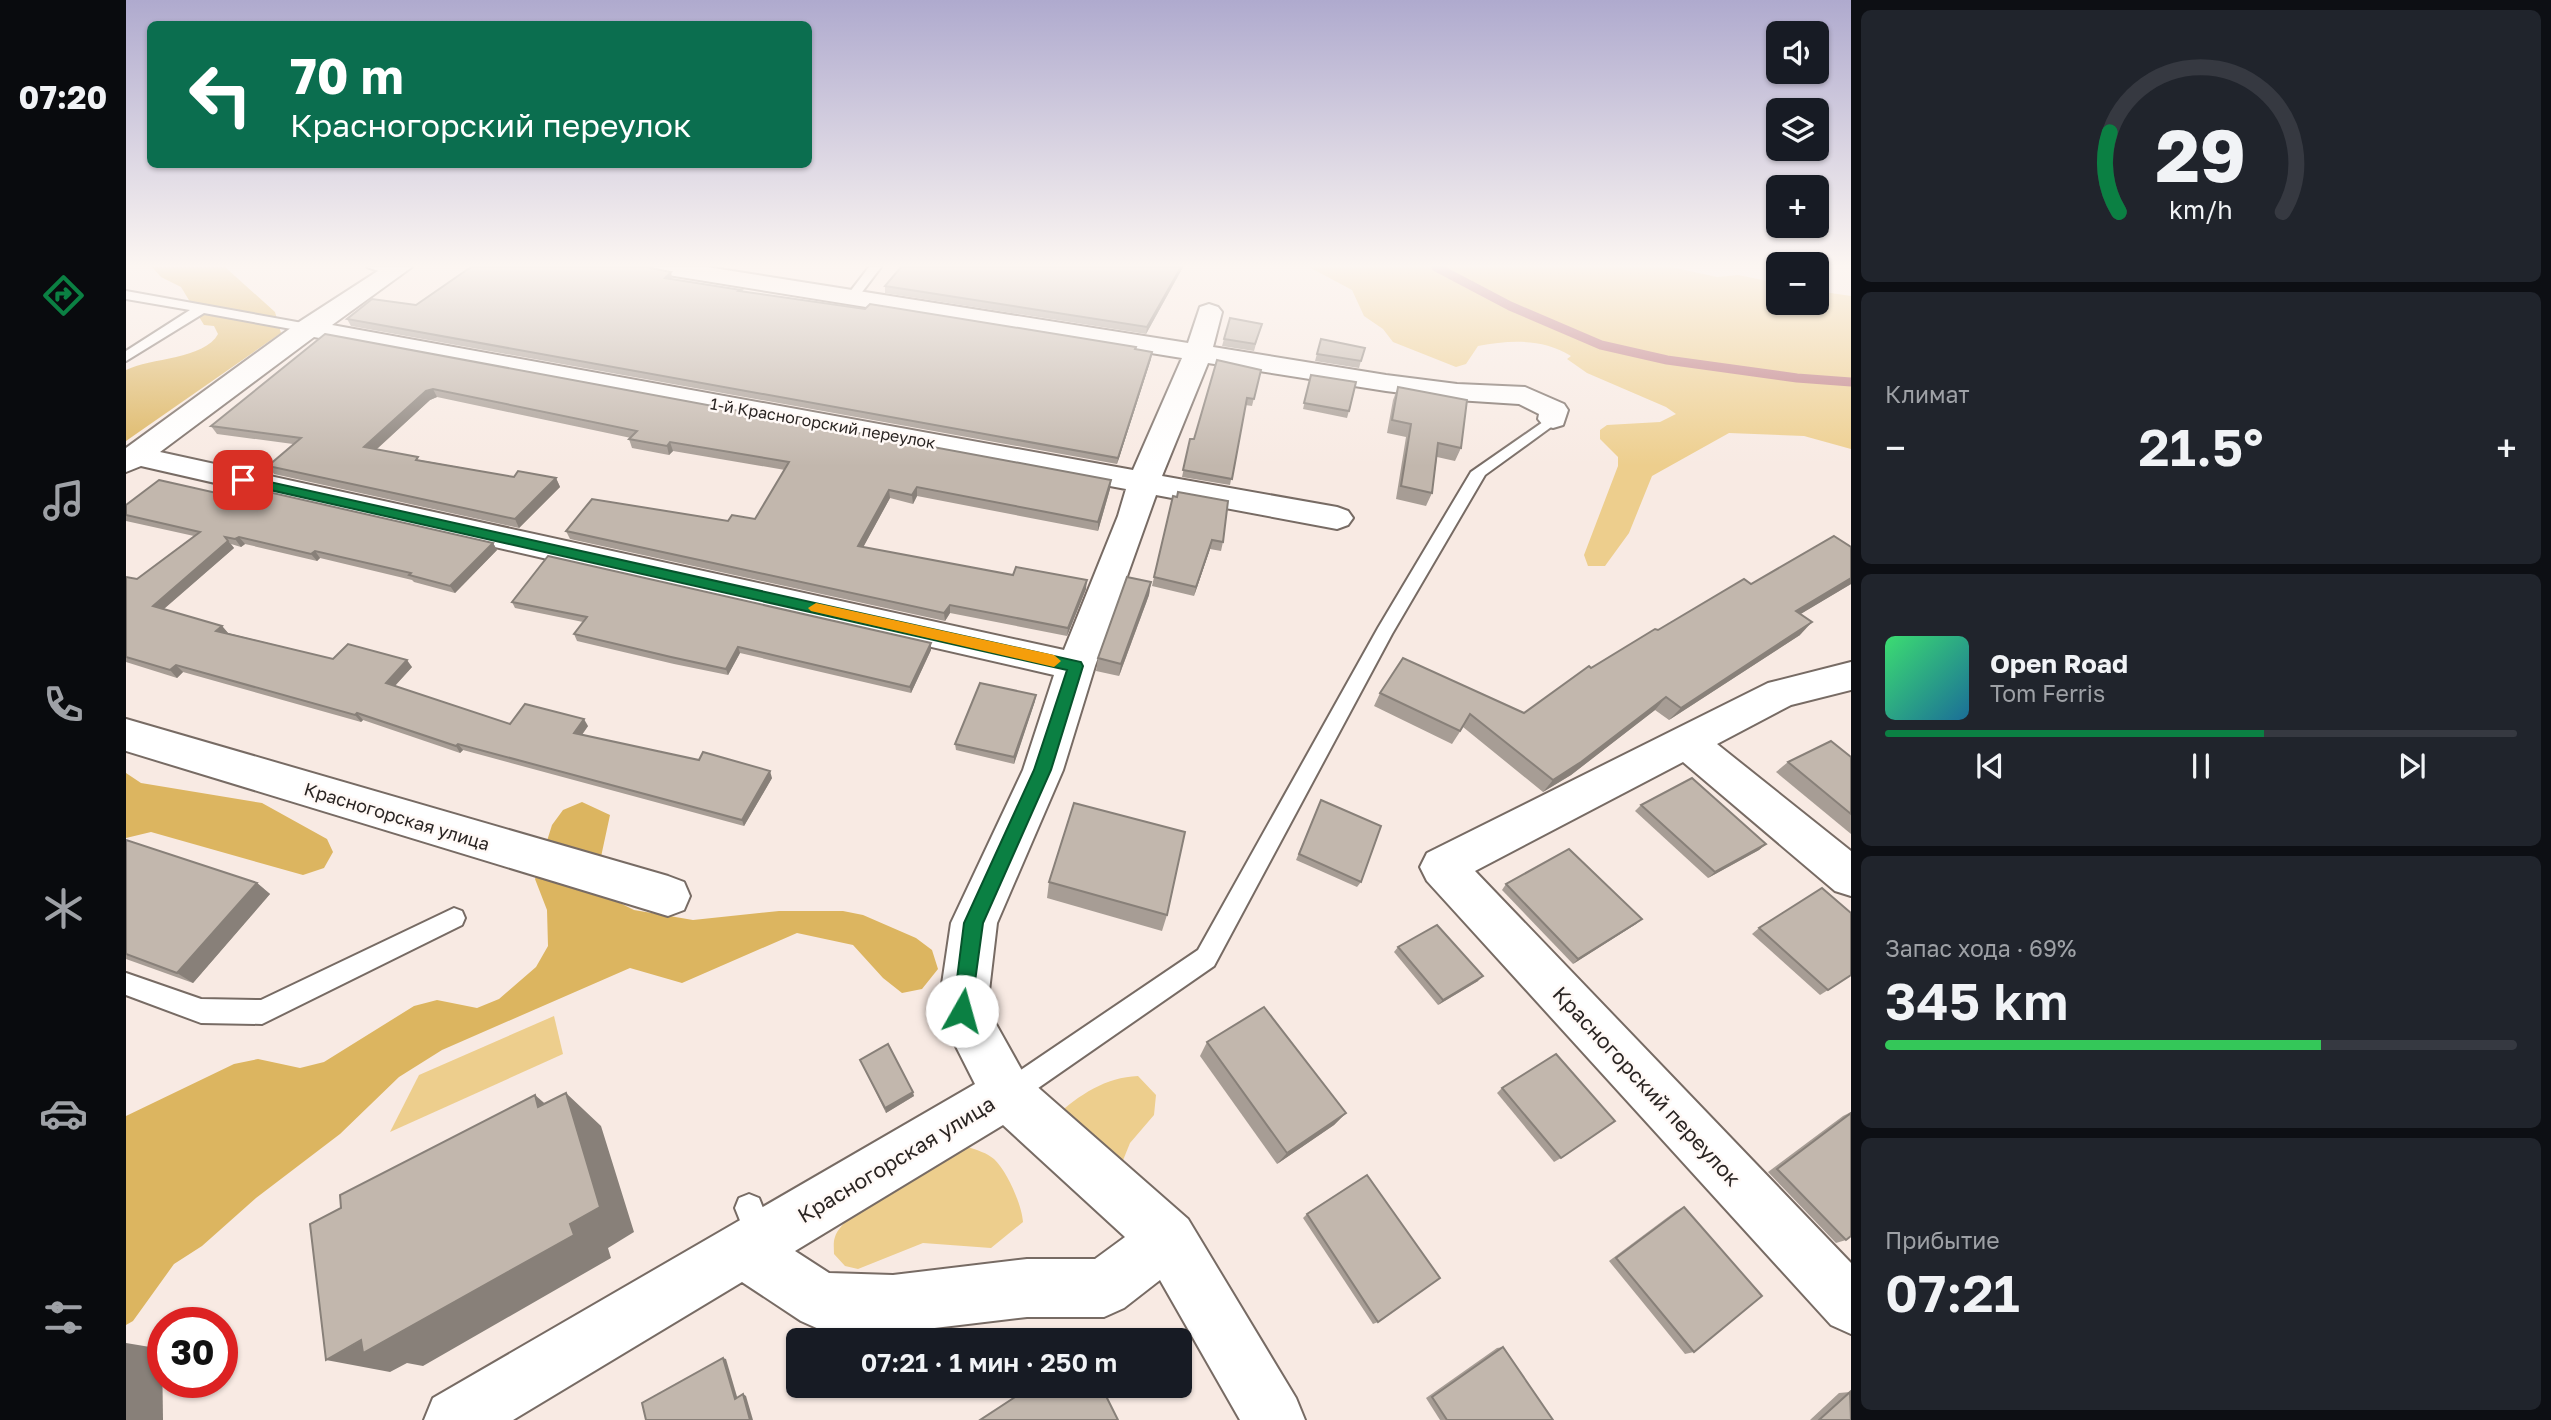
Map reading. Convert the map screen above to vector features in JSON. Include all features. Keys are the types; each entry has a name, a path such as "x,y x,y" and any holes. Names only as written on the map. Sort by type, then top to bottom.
{"street":[{"path":"131,459 302,333"},
{"name":"1-й Красногорский переулок","path":"337,333 1337,519"},
{"path":"1085,333 1386,383 1457,392 1525,396 1553,410 1553,419"},
{"path":"1007,1094 962,1011 974,923 1043,770 1076,666 1134,516 1143,483 1199,351 1204,333"},
{"path":"131,459 1076,666"},
{"path":"1851,676 1782,693 1686,741 1851,877"},
{"name":"Красногорская улица","path":"126,735 668,896"},
{"name":"Красногорский переулок","path":"1686,741 1442,867 1851,1305"},
{"name":"Красногорская улица","path":"456,1420 869,1159 1007,1094 1168,1239 1274,1420"},
{"path":"751,1232 821,1301 893,1304 1027,1289 1104,1288 1168,1239"}],"lane":[{"path":"126,357 163,333"},
{"path":"1007,1094 1206,958 1384,633 1479,472 1553,419"},
{"path":"126,984 201,1011 262,1012 453,918"}],"shaded area":[{"path":"281,333 126,441 126,370 190,353 211,342 218,334"},
{"path":"1386,333 1851,333 1851,449 1804,436 1729,433 1652,476 1629,533 1605,566 1588,566 1584,555 1618,466 1618,457 1600,439 1600,430 1607,425 1660,422 1676,414 1666,407 1587,373 1567,359 1571,356 1560,350 1537,343 1502,342 1478,346 1466,364 1456,367 1393,342"},
{"path":"126,773 141,783 262,803 327,839 333,852 324,868 303,875 151,832 126,838"},
{"path":"582,802 610,815 596,880 602,894 634,910 693,920 779,911 843,911 863,915 916,938 932,950 938,969 922,989 902,993 883,978 853,945 797,933 682,983 630,968 442,1050 399,1077 340,1134 256,1198 202,1246 174,1264 133,1321 126,1325 126,1116 234,1064 258,1059 300,1068 324,1062 414,1006 437,1000 477,1008 499,999 536,967 548,946 547,910 535,879 552,825 563,810"},
{"path":"554,1016 563,1054 390,1132 419,1075"},
{"path":"1138,1076 1156,1095 1154,1115 1130,1143 1115,1180 1056,1116 1094,1088 1126,1077"},
{"path":"968,1147 988,1155 999,1164 1013,1189 1022,1215 1023,1222 991,1248 923,1243 858,1269 845,1266 834,1254 835,1237 842,1225 856,1213 894,1186"}],"building":[{"path":"426,333 1051,333 1136,347 1135,349 1152,352 1118,458"},
{"path":"1226,333 1259,333 1255,344 1224,339"},
{"path":"325,334 1111,480 1098,522 917,487 912,495 889,490 858,546 1013,575 1016,567 1087,580 1068,628 950,605 944,613 566,531 592,499 728,521 732,515 755,519 789,462 670,442 667,446 629,439 637,431 433,389 426,391 364,447 418,457 416,460 514,477 518,471 556,478 515,519 268,466 301,438 211,426"},
{"path":"1321,339 1365,348 1361,361 1317,354"},
{"path":"1217,360 1261,370 1254,399 1247,398 1232,479 1183,470 1190,439 1194,439"},
{"path":"1311,375 1356,382 1349,411 1304,403"},
{"path":"1398,387 1467,400 1461,448 1438,443 1432,493 1401,486 1411,424 1392,420"},
{"path":"159,480 234,497 246,487 493,543 450,586 409,575 411,573 315,551 311,554 239,537 225,537 228,541 153,606 222,626 216,631 333,659 348,644 407,660 386,683 510,724 525,704 584,719 574,733 699,760 703,752 770,771 742,820 458,744 456,746 357,713 355,715 176,665 170,670 126,657 126,577 137,579 200,532 126,515 126,505"},
{"path":"1178,492 1228,501 1223,542 1212,540 1196,587 1154,577 1173,496 1177,497"},
{"path":"1834,536 1851,547 1851,578 1796,611 1812,622 1681,708 1666,697 1553,780 1470,714 1460,731 1380,693 1403,658 1524,713 1589,666 1591,668 1744,579 1751,584"},
{"path":"548,556 931,643 910,687 738,647 726,669 671,657 574,634 587,617 512,602"},
{"path":"1127,577 1151,582 1121,664 1098,658"},
{"path":"980,683 1036,695 1014,757 955,744"},
{"path":"1831,741 1851,757 1851,814 1788,762"},
{"path":"1692,778 1766,844 1715,872 1641,805"},
{"path":"1321,800 1381,826 1361,882 1299,854"},
{"path":"1074,803 1185,832 1167,915 1049,882"},
{"path":"126,840 257,883 177,973 126,954"},
{"path":"1569,849 1642,919 1578,959 1506,884"},
{"path":"1822,888 1851,913 1851,975 1828,990 1759,928"},
{"path":"1437,925 1483,976 1443,1000 1398,947"},
{"path":"1264,1007 1346,1113 1287,1153 1207,1042"},
{"path":"888,1044 913,1092 885,1108 860,1060"},
{"path":"1556,1054 1615,1121 1561,1158 1502,1088"},
{"path":"566,1093 600,1207 570,1224 574,1235 363,1353 361,1340 326,1360 310,1224 341,1208 340,1195 535,1095 538,1107"},
{"path":"1851,1113 1851,1236 1846,1240 1777,1169"},
{"path":"1367,1175 1440,1278 1378,1322 1307,1214"},
{"path":"1684,1207 1762,1296 1694,1352 1616,1258"},
{"path":"1503,1347 1553,1420 1447,1420 1432,1397"},
{"path":"723,1358 735,1399 743,1394 750,1420 646,1420 642,1403"},
{"path":"1850,1392 1851,1420 1819,1420"},
{"path":"1014,1398 1107,1398 1118,1420 980,1420"}],"waterway":[{"path":"1574,333 1601,345 1667,360 1797,378 1851,382"}],"slow traffic":[{"path":"816,608 1054,661"}],"route":[{"path":"243,480 1076,666 1043,770 974,923 962,1011"}]}
